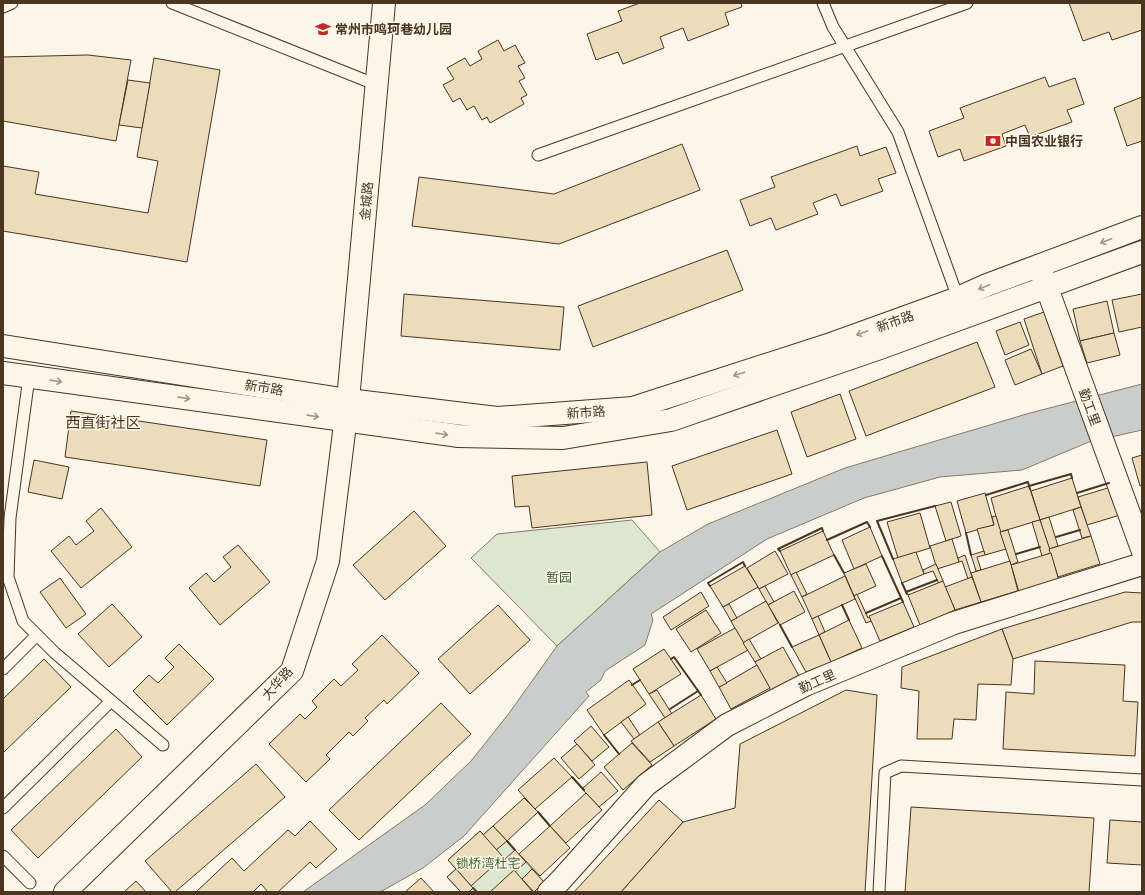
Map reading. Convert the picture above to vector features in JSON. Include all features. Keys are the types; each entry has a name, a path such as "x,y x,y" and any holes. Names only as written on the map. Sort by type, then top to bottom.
{"street":[{"name":"金城路","path":"347,410 384,3"},
{"name":"新市路","path":"3,374 347,410 497,418 633,408 828,345 958,298 1142,227"},
{"name":"新市路","path":"3,346 347,410 459,436 563,438 671,420 880,348 1142,252"},
{"name":"勤工里","path":"1039,266 1142,548"},
{"name":"大华路","path":"65,892 292,671 328,561 347,410"},
{"name":"勤工里","path":"549,892 646,785 727,725 805,685 954,623 1142,564"}],"lane":[{"path":"3,7 12,3"},
{"path":"172,3 376,85"},
{"path":"823,3 833,27 898,132 958,298"},
{"path":"538,155 967,3"},
{"path":"29,377 7,504 10,518 5,578 23,621 55,654 163,745"},
{"path":"3,669 38,636"},
{"path":"3,808 111,701"},
{"path":"879,892 885,773 902,766 1142,780"},
{"path":"3,856 30,883"}],"green space":[{"name":"暂园","path":"632,520 660,552 557,646 471,558 497,534"},
{"name":"锁桥湾杜宅","path":"493,826 544,882 533,892 461,892 447,877 456,869 448,860 480,831 483,835"}],"shaded area":[{"path":"1142,384 1142,430 1089,442 1022,470 940,477 864,498 767,539 651,614 653,620 645,645 605,671 601,680 586,692 589,696 464,836 423,868 380,892 303,892 425,805 471,761 510,712 557,646 660,552 708,524 845,468 1030,413"}],"building":[{"path":"640,3 741,3 742,7 725,13 729,25 688,41 683,28 660,37 664,48 623,64 618,52 596,60 587,34 622,21 618,11"},
{"path":"1069,3 1142,3 1142,30 1112,40 1109,32 1083,41"},
{"path":"498,40 504,51 515,45 525,63 518,66 525,78 519,81 527,95 521,98 524,104 490,123 487,117 482,120 474,106 467,110 460,98 453,102 443,85 454,79 447,68 465,58 470,66 482,59 478,51"},
{"path":"88,55 131,60 116,141 3,121 3,57"},
{"path":"154,58 220,70 187,262 3,231 3,166 39,172 35,194 148,213 158,161 137,157"},
{"path":"1045,77 1049,87 1075,78 1084,104 1067,110 1072,122 1030,137 1025,125 1002,134 1006,146 964,161 960,149 938,157 929,131 964,118 960,108"},
{"path":"128,80 150,83 142,128 119,125"},
{"path":"1142,97 1142,141 1127,146 1114,108"},
{"path":"682,144 700,190 559,244 412,226 419,177 554,194"},
{"path":"857,146 860,156 886,147 896,173 878,179 883,191 841,206 836,194 813,203 818,214 776,230 771,218 750,226 740,200 775,187 771,177"},
{"path":"727,250 743,290 593,347 578,306"},
{"path":"404,294 564,307 560,350 401,336"},
{"path":"1142,294 1142,327 1119,332 1112,300"},
{"path":"1107,301 1114,333 1080,341 1073,309"},
{"path":"1044,312 1063,366 1042,374 1024,319"},
{"path":"1020,322 1029,345 1005,355 996,331"},
{"path":"1114,333 1120,355 1087,363 1080,341"},
{"path":"977,342 995,387 866,436 849,391"},
{"path":"1031,349 1042,374 1015,385 1005,360"},
{"path":"840,394 856,439 807,457 791,412"},
{"path":"71,411 267,440 260,486 65,457"},
{"path":"777,430 792,474 687,510 672,466"},
{"path":"1142,455 1142,485 1140,486 1132,458"},
{"path":"34,460 69,467 62,499 28,492"},
{"path":"647,462 652,515 532,528 529,506 515,507 512,476"},
{"path":"1072,478 1081,507 1040,520 1031,491"},
{"path":"1029,486 1040,520 1000,532 991,498"},
{"path":"1111,487 1120,515 1087,525 1078,497"},
{"path":"985,493 994,525 966,533 957,501"},
{"path":"951,502 961,536 946,541 935,506"},
{"path":"1081,507 1091,536 1082,538 1073,510"},
{"path":"101,508 132,547 81,588 51,551 69,536 76,545 94,531 86,521"},
{"path":"414,511 446,546 385,600 353,565"},
{"path":"920,513 930,548 898,558 887,522"},
{"path":"996,516 1006,549 985,555 977,529 994,525 992,517"},
{"path":"1049,517 1058,546 1049,549 1040,520"},
{"path":"1040,520 1051,553 1042,556 1032,522"},
{"path":"870,527 882,556 854,569 842,540"},
{"path":"1008,530 1018,562 1011,565 1000,532"},
{"path":"823,531 834,555 791,575 780,551"},
{"path":"1091,536 1100,564 1058,577 1049,549"},
{"path":"952,539 959,562 937,569 930,546"},
{"path":"238,545 270,582 220,625 189,588 206,573 214,582 231,567 223,557"},
{"path":"775,551 788,574 759,589 747,568"},
{"path":"984,551 985,555 977,557 981,570 976,571 971,555"},
{"path":"916,552 924,574 902,583 893,559"},
{"path":"1051,553 1059,581 1019,592 1011,565"},
{"path":"965,555 972,577 968,579 962,561 959,562 958,558"},
{"path":"1010,561 1018,591 981,602 971,573"},
{"path":"866,564 876,586 854,596 844,573"},
{"path":"936,564 943,581 939,584 933,571 924,574 923,570"},
{"path":"745,566 758,587 723,607 710,586"},
{"path":"796,572 807,594 802,597 791,575"},
{"path":"845,576 855,599 812,619 802,597"},
{"path":"972,577 981,602 955,610 945,587"},
{"path":"60,578 86,614 66,628 40,592"},
{"path":"943,581 955,610 920,625 908,595"},
{"path":"765,586 774,602 768,605 759,589"},
{"path":"794,591 805,612 780,625 768,605"},
{"path":"701,592 709,606 671,630 663,617"},
{"path":"1125,592 1142,593 1142,622 1132,622 1013,659 1002,629"},
{"path":"857,594 868,618 870,617 871,621 866,623 854,596"},
{"path":"766,601 778,623 743,643 731,621"},
{"path":"903,602 914,627 880,641 869,616"},
{"path":"112,604 142,637 109,667 78,634"},
{"path":"729,604 737,618 731,621 723,607"},
{"path":"498,605 530,640 470,694 438,659"},
{"path":"706,610 721,633 691,652 676,629"},
{"path":"818,616 825,632 819,635 812,619"},
{"path":"849,620 862,648 831,662 819,635"},
{"path":"735,628 748,650 710,671 697,649"},
{"path":"1002,629 1013,659 1011,685 978,684 976,720 954,719 952,739 917,739 919,691 901,688 902,667"},
{"path":"382,635 419,673 387,704 384,700 365,718 368,721 353,736 349,732 326,755 330,759 306,782 269,744 300,714 305,719 317,707 312,701 334,679 341,686 358,670 352,664"},
{"path":"819,635 831,662 806,672 792,647"},
{"path":"749,639 761,659 755,662 743,643"},
{"path":"179,644 214,679 167,725 133,691 149,675 158,683 174,667 165,658"},
{"path":"783,647 799,676 771,691 755,662"},
{"path":"664,649 681,674 649,694 633,669"},
{"path":"44,659 71,687 3,753 3,699"},
{"path":"1035,661 1125,665 1123,701 1138,702 1135,756 1003,749 1006,692 1034,694"},
{"path":"757,665 770,688 731,709 719,687"},
{"path":"717,667 727,683 719,687 710,671"},
{"path":"629,680 646,704 604,735 587,710"},
{"path":"657,690 672,714 665,718 649,694"},
{"path":"846,690 877,695 865,892 621,892 683,822 735,808 740,744"},
{"path":"701,695 716,719 674,746 658,722"},
{"path":"441,703 471,734 359,840 329,810"},
{"path":"628,717 640,735 634,739 621,722"},
{"path":"658,722 674,746 650,762 631,741"},
{"path":"591,726 609,747 592,761 574,741"},
{"path":"116,729 142,757 38,858 11,830"},
{"path":"632,743 652,765 623,790 604,767"},
{"path":"577,744 595,765 579,779 561,758"},
{"path":"554,758 572,777 535,809 518,790"},
{"path":"256,764 285,797 175,892 172,892 145,861"},
{"path":"601,772 618,791 599,807 582,789"},
{"path":"586,793 602,810 566,843 550,826"},
{"path":"524,798 538,812 507,841 493,826"},
{"path":"659,800 683,822 621,892 574,892"},
{"path":"911,807 1094,818 1089,892 905,892"},
{"path":"1110,820 1142,822 1142,865 1107,863"},
{"path":"310,821 337,849 316,868 310,862 278,892 268,892 261,884 253,892 196,892 232,858 244,871 288,830 295,836"},
{"path":"493,826 507,841 496,850 483,835"},
{"path":"550,826 570,848 540,876 519,854"},
{"path":"480,831 503,857 471,886 448,860"},
{"path":"515,850 526,862 515,872 504,860"},
{"path":"456,869 473,888 469,892 461,892 447,877"},
{"path":"532,869 544,882 534,892 522,879"},
{"path":"514,870 533,892 490,892"},
{"path":"421,878 434,892 405,892"},
{"path":"136,881 146,892 124,892"}],"wall":[{"path":"1030,489 1029,486 1071,474 1072,478"},
{"path":"986,495 1028,482 1029,486"},
{"path":"1077,493 1109,483"},
{"path":"893,559 877,521 935,506"},
{"path":"827,540 867,522 870,527"},
{"path":"780,551 778,549 822,528 823,531"},
{"path":"1056,537 1080,530"},
{"path":"966,533 971,555"},
{"path":"1016,554 1040,547"},
{"path":"834,555 844,573"},
{"path":"882,556 903,602"},
{"path":"710,586 708,583 743,562 745,566"},
{"path":"906,592 937,580"},
{"path":"902,583 907,594"},
{"path":"866,613 901,598"},
{"path":"842,605 849,620"},
{"path":"780,625 792,647"},
{"path":"671,659 674,657 701,695"},
{"path":"632,685 640,680"},
{"path":"670,709 698,691"},
{"path":"604,735 619,754"},
{"path":"572,777 584,790"},
{"path":"538,812 550,826"},
{"path":"507,841 515,850"},
{"path":"473,888 477,892"}],"place":[{"name":"常州市鸣珂巷幼儿园","path":"323,29"},
{"name":"中国农业银行","path":"993,141"}],"district":[{"name":"西直街社区","path":"103,423"}]}
